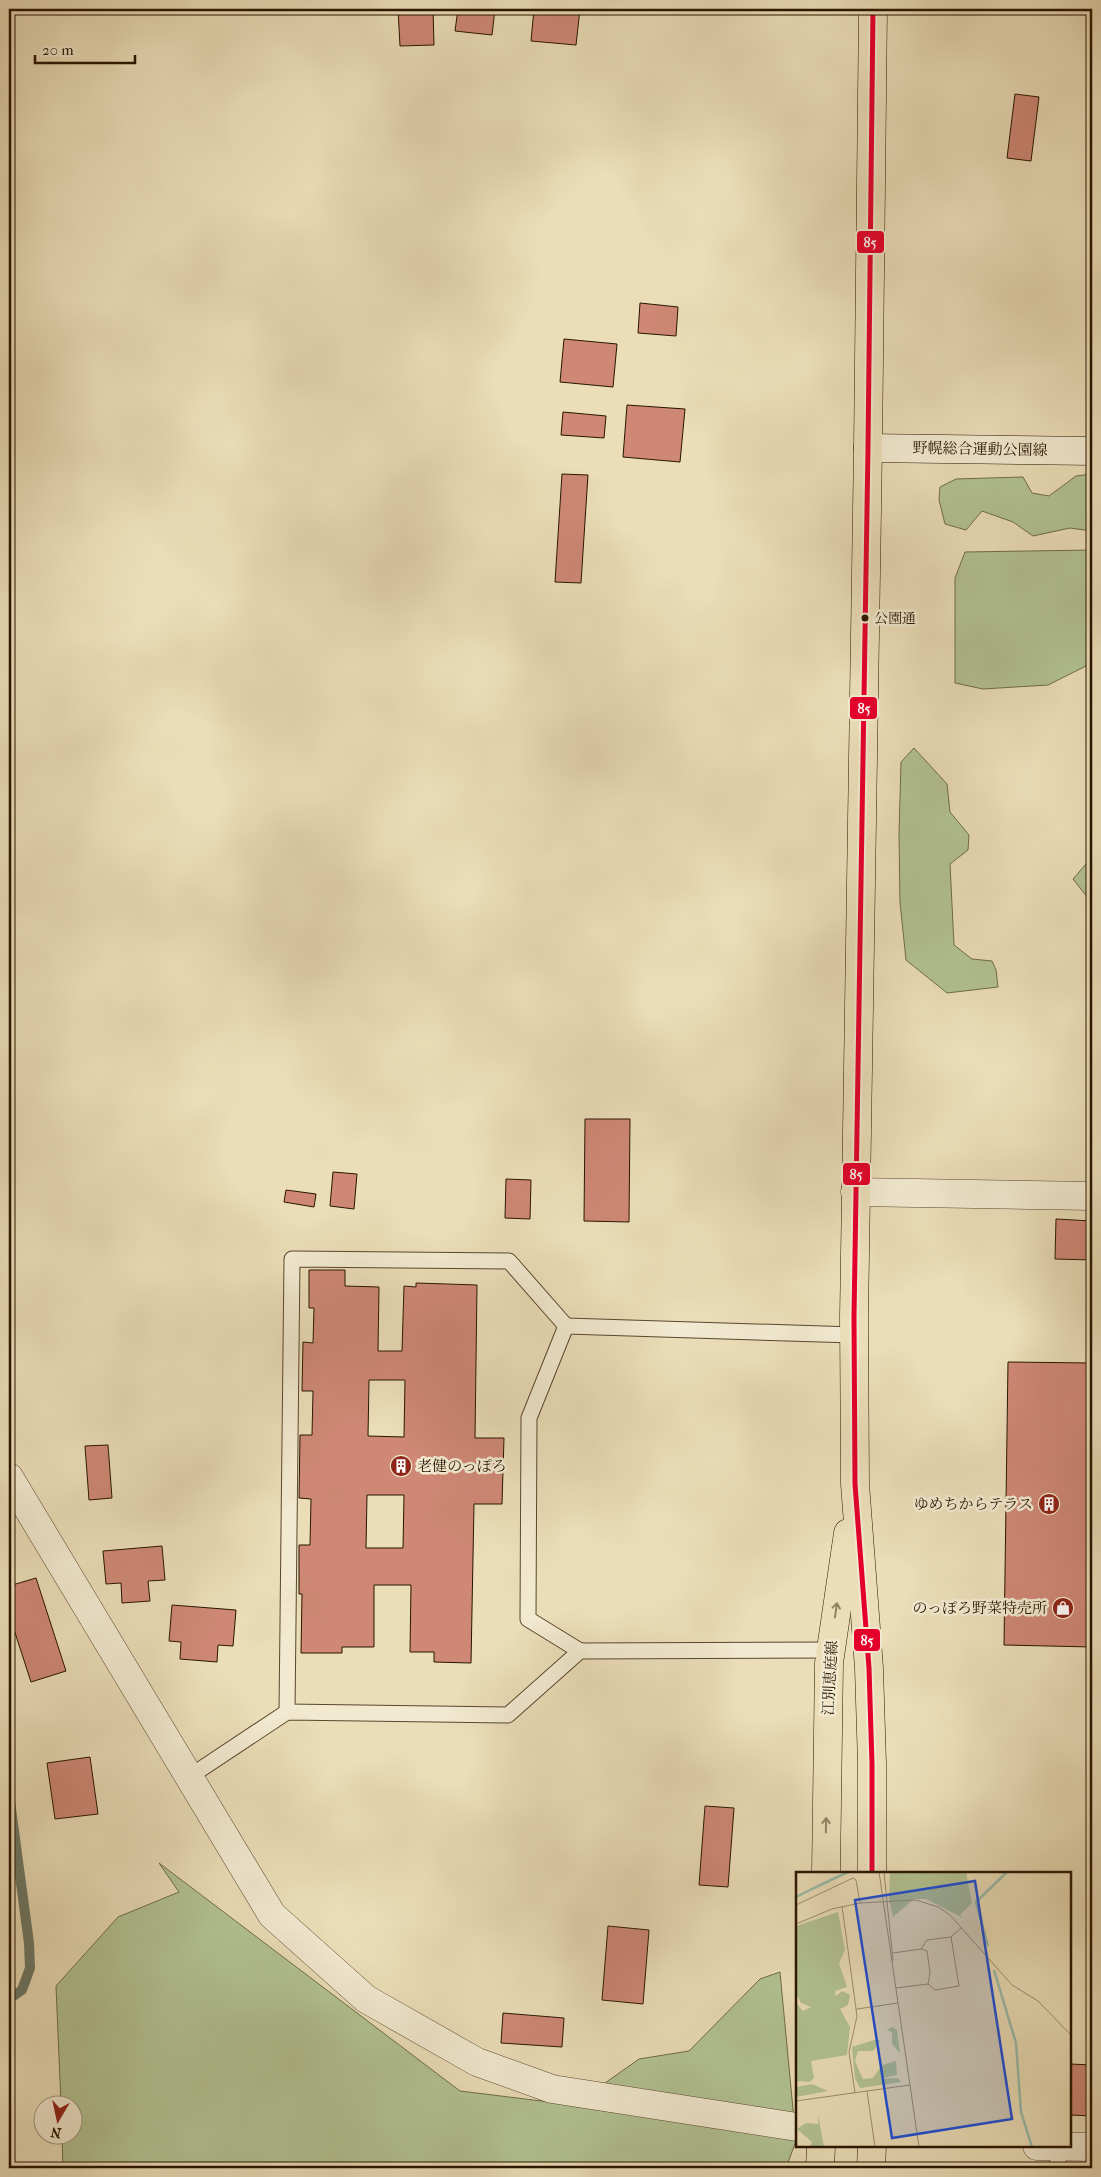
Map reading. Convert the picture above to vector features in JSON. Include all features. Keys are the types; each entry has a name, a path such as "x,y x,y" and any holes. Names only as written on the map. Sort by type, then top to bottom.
{"main road":[{"name":"江別恵庭線","path":"872,1872 872,1764 869,1668 855,1484 854,1335 873,9"},
{"name":"江別恵庭線","path":"826,1872 830,1650 855,1484"},
{"path":"820,2168 821,2147"},
{"path":"871,2168 872,2147"}],"street":[{"name":"野幌総合運動公園線","path":"868,448 1092,451"},
{"path":"855,1192 1092,1196"},
{"path":"9,1477 272,1915 366,2000 477,2062 552,2089 796,2127"},
{"path":"1051,2154 1092,2147"}],"lane":[{"path":"287,1712 292,1259 509,1261 566,1326 854,1335"},
{"path":"566,1326 529,1418 528,1618 580,1651 830,1650"},
{"path":"189,1777 287,1712 508,1715 580,1651"}],"green space":[{"path":"1092,474 1092,531 1070,528 1033,536 1013,522 982,511 966,530 945,524 939,500 940,487 956,479 1023,477 1032,493 1049,496 1076,476"},
{"path":"1092,550 1092,663 1048,685 983,689 955,683 955,578 965,552"},
{"path":"914,748 947,784 950,812 969,835 968,850 950,864 954,945 972,959 992,961 996,970 998,987 947,993 906,960 900,902 901,762"},
{"path":"1092,857 1092,903 1073,879"},
{"path":"159,1863 460,2091 574,2105 639,2059 689,2051 760,1979 780,1972 796,2141 786,2168 63,2168 62,2144 82,2144 82,2094 61,2094 56,1986 118,1917 179,1892"}],"building":[{"path":"398,9 433,9 434,45 400,46"},
{"path":"458,9 495,9 492,35 455,31"},
{"path":"534,9 580,9 576,45 531,41"},
{"path":"1015,94 1039,97 1031,161 1007,158"},
{"path":"640,303 678,307 676,336 638,333"},
{"path":"564,339 617,344 613,387 560,382"},
{"path":"627,405 685,409 680,462 623,457"},
{"path":"563,412 606,416 604,438 561,435"},
{"path":"562,474 588,475 581,583 555,582"},
{"path":"585,1119 630,1119 629,1222 584,1221"},
{"path":"333,1172 357,1174 354,1209 330,1206"},
{"path":"506,1179 531,1180 530,1219 505,1218"},
{"path":"286,1190 316,1194 314,1207 284,1202"},
{"path":"1056,1219 1092,1221 1092,1260 1055,1259"},
{"name":"老健のっぽろ","path":"309,1270 345,1270 345,1286 379,1287 378,1351 402,1351 404,1286 416,1287 416,1283 477,1285 475,1438 504,1438 502,1504 474,1504 471,1663 434,1662 434,1652 410,1652 411,1585 374,1585 374,1647 342,1647 342,1653 301,1653 302,1594 299,1594 299,1545 310,1545 311,1499 299,1498 300,1435 312,1435 313,1391 302,1391 303,1342 313,1343 314,1308 309,1308","holes":["369,1380 405,1380 404,1437 368,1436","367,1495 404,1495 403,1548 366,1548"]},
{"name":"ゆめちからテラス","path":"1008,1362 1092,1363 1092,1647 1004,1645"},
{"path":"108,1445 112,1498 89,1500 85,1446"},
{"path":"162,1546 165,1580 148,1581 150,1601 122,1603 121,1583 106,1584 103,1551"},
{"path":"36,1578 66,1671 31,1682 9,1614 9,1586"},
{"path":"172,1605 236,1610 233,1646 218,1645 217,1662 180,1659 181,1642 169,1641"},
{"path":"90,1757 98,1814 55,1819 47,1763"},
{"path":"705,1806 734,1808 728,1887 699,1885"},
{"path":"608,1926 649,1930 643,2004 602,2000"},
{"path":"503,2013 564,2018 562,2047 501,2043"},
{"path":"1071,2064 1092,2065 1092,2116 1071,2115"}],"waterway":[{"path":"9,1794 29,1943 30,1968 22,1990 9,1999"}],"transit line":[{"name":"85","path":"872,1872 872,1764 869,1668 855,1484 854,1317 873,9"}],"place":[{"name":"公園通","path":"865,618"},
{"name":"老健のっぽろ","path":"401,1466"},
{"name":"ゆめちからテラス","path":"1049,1504"},
{"name":"のっぽろ野菜特売所","path":"1063,1608"}]}
